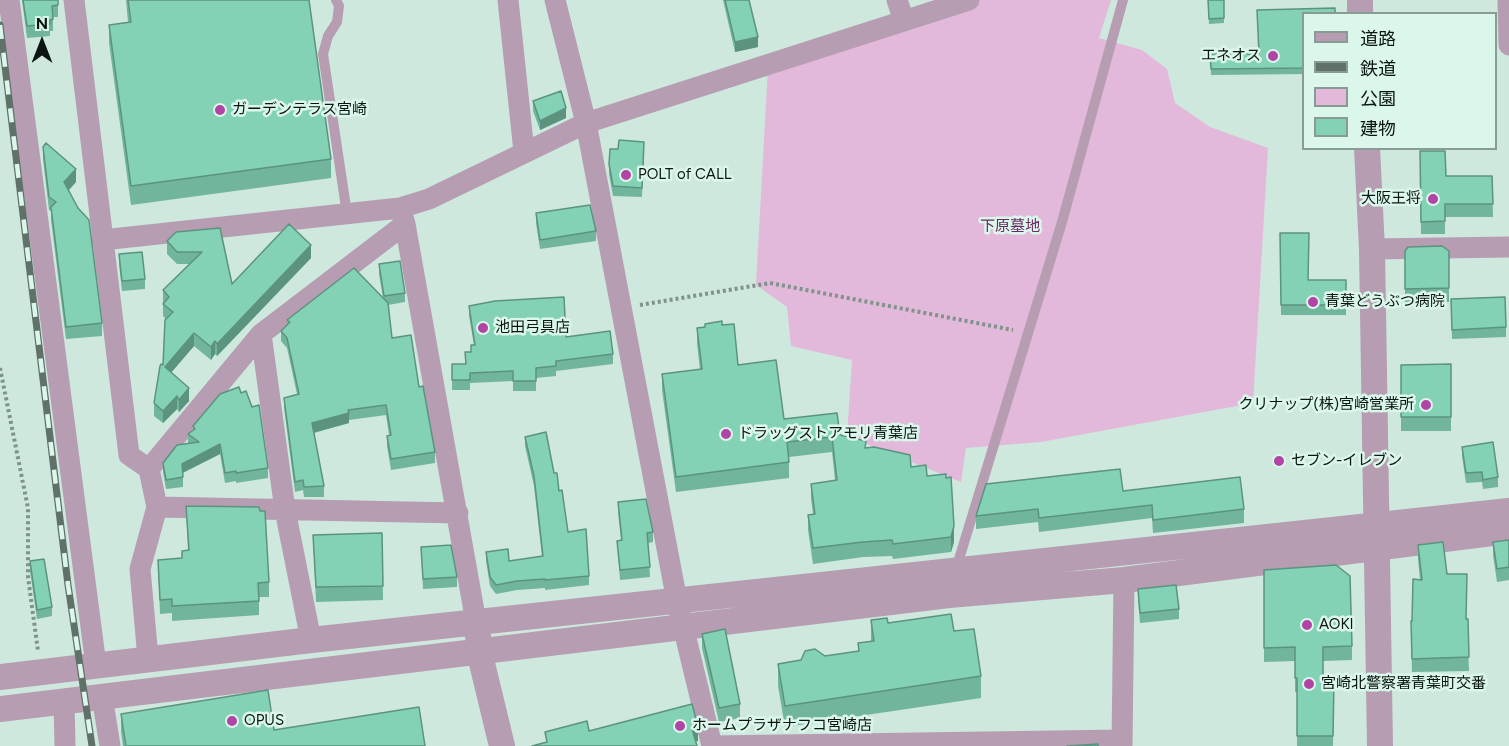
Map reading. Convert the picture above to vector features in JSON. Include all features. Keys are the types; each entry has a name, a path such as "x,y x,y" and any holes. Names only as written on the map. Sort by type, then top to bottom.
{"street":[{"path":"9,0 96,665"},
{"path":"74,0 129,455 149,469 157,507 140,569 148,658"},
{"path":"508,0 524,152"},
{"path":"555,0 586,123 677,601 712,746 1122,743 1124,580"},
{"path":"897,0 904,21"},
{"path":"149,469 261,334 402,216 429,198 586,123 969,0"},
{"path":"1508,0 1509,45"},
{"path":"1367,150 1372,249 1380,746"},
{"path":"102,240 347,214 402,216"},
{"path":"402,216 458,513 479,651 502,746"},
{"path":"1372,249 1509,247"},
{"path":"261,334 285,510 311,640"},
{"path":"157,507 458,513"},
{"path":"0,710 949,595 1124,580 1376,538 1509,511"},
{"path":"0,677 148,658 955,571 1376,538 1509,531"},
{"path":"102,696 110,746"},
{"path":"64,702 65,746"}],"lane":[{"path":"336,0 339,6 337,22 328,36 323,54 347,214"},
{"path":"955,571 1062,222 1123,0"}],"path":[{"path":"621,308 770,283 1028,333"},
{"path":"0,368 28,508 28,577 42,672"}],"green space":[{"name":"下原墓地","path":"977,0 1111,0 1099,38 1142,50 1167,69 1175,103 1210,127 1268,148 1253,403 1041,442 966,448 961,482 847,436 852,360 791,346 787,307 756,285 768,67"}],"building":[{"path":"23,0 58,0 58,5 52,6 53,19 50,20 50,24 27,26"},
{"name":"ガーデンテラス宮崎","path":"128,0 309,0 331,159 131,186 109,25 131,22"},
{"path":"725,0 749,0 758,37 735,42"},
{"path":"1208,0 1224,0 1224,18 1209,19"},
{"path":"1335,8 1335,12 1302,12 1302,68 1211,69 1210,54 1259,54 1257,10"},
{"path":"561,91 566,108 540,121 533,101"},
{"name":"POLT of CALL","path":"619,140 644,142 642,188 613,186 609,164 610,149 618,149"},
{"path":"46,143 76,169 64,182 78,208 89,220 102,323 66,327 51,207 56,202 49,197 43,147"},
{"path":"1420,151 1445,151 1446,176 1492,176 1493,204 1445,204 1445,221 1421,222"},
{"path":"590,205 596,231 540,240 536,213"},
{"path":"289,224 311,245 217,344 215,341 211,347 194,333 165,367 189,388 179,400 177,396 163,411 154,403 160,366 163,365 165,320 173,312 163,304 169,297 163,290 202,252 177,252 167,241 176,232 220,228 232,284"},
{"path":"1280,233 1309,233 1308,280 1346,280 1346,305 1281,305"},
{"path":"1442,246 1449,251 1449,288 1405,289 1405,251 1408,247"},
{"path":"142,252 145,279 122,281 119,254"},
{"path":"400,261 405,293 384,296 379,264"},
{"path":"354,268 388,303 392,338 411,335 419,387 423,386 435,452 391,459 387,436 391,435 386,405 348,410 349,413 312,423 324,486 304,487 303,480 295,482 284,398 299,394 287,338 281,331 290,322 287,320"},
{"path":"564,297 566,337 610,331 613,354 556,361 556,366 536,368 536,381 513,381 513,371 470,373 470,380 452,380 452,364 466,364 465,352 471,352 471,345 475,345 469,306 495,301"},
{"path":"1505,297 1506,327 1452,330 1451,299"},
{"path":"722,321 722,325 734,324 738,365 776,360 784,419 837,413 840,435 866,441 865,448 874,447 910,455 911,467 926,465 927,476 946,474 946,478 951,477 954,526 951,537 893,544 892,540 813,548 808,515 815,514 811,484 837,480 832,437 787,442 789,462 676,477 662,374 702,369 697,328"},
{"name":"クリナップ(株)宮崎営業所","path":"1451,364 1451,417 1401,417 1401,365"},
{"path":"239,387 241,393 246,391 252,407 259,405 268,468 225,473 220,444 182,464 183,477 166,480 163,463 177,445 199,442 188,434 195,429 193,426 220,394"},
{"path":"546,432 554,473 557,473 559,491 562,490 568,532 586,529 589,576 517,581 496,585 490,577 486,552 508,549 509,561 543,556 534,476 525,437"},
{"path":"1493,442 1498,477 1483,480 1482,472 1466,473 1462,447"},
{"path":"1120,469 1123,491 1240,477 1244,509 1153,520 1152,505 1039,518 1038,509 976,516 986,484"},
{"path":"646,499 653,532 647,533 650,567 620,570 617,541 622,540 618,502"},
{"path":"186,506 259,507 260,511 265,511 269,582 258,583 259,601 172,606 172,599 160,600 158,560 182,558 182,551 189,550"},
{"path":"382,533 383,586 316,587 313,535"},
{"path":"1509,540 1509,567 1497,569 1493,542"},
{"path":"1443,542 1447,574 1467,574 1466,619 1468,619 1469,657 1412,659 1413,579 1422,580 1418,545"},
{"path":"451,545 457,577 423,579 421,547"},
{"path":"44,559 52,607 37,610 30,561"},
{"name":"AOKI","path":"1336,565 1350,576 1352,646 1323,647 1323,681 1334,681 1333,736 1297,736 1295,647 1264,648 1264,570"},
{"path":"1176,585 1179,609 1140,613 1138,589"},
{"path":"951,614 954,631 974,629 981,676 785,706 778,664 801,660 805,651 815,649 825,656 859,651 858,643 874,641 871,620 887,618 888,623"},
{"path":"725,629 740,704 719,708 702,634"},
{"path":"268,690 274,730 419,707 425,746 126,746 121,714"},
{"path":"692,704 698,727 692,729 697,746 532,746 547,742 545,732 587,721 589,731"},
{"path":"1098,744 1098,746 1067,746"}],"railway":[{"path":"0,25 68,585 92,746"}],"place":[{"name":"エネオス","path":"1273,56"},
{"name":"ガーデンテラス宮崎","path":"220,110"},
{"name":"POLT of CALL","path":"626,175"},
{"name":"大阪王将","path":"1433,199"},
{"name":"青葉どうぶつ病院","path":"1313,302"},
{"name":"池田弓具店","path":"483,328"},
{"name":"クリナップ(株)宮崎営業所","path":"1426,405"},
{"name":"ドラッグストアモリ青葉店","path":"726,434"},
{"name":"セブン-イレブン","path":"1279,461"},
{"name":"AOKI","path":"1307,625"},
{"name":"宮崎北警察署青葉町交番","path":"1309,684"},
{"name":"OPUS","path":"232,721"},
{"name":"ホームプラザナフコ宮崎店","path":"680,726"}]}
